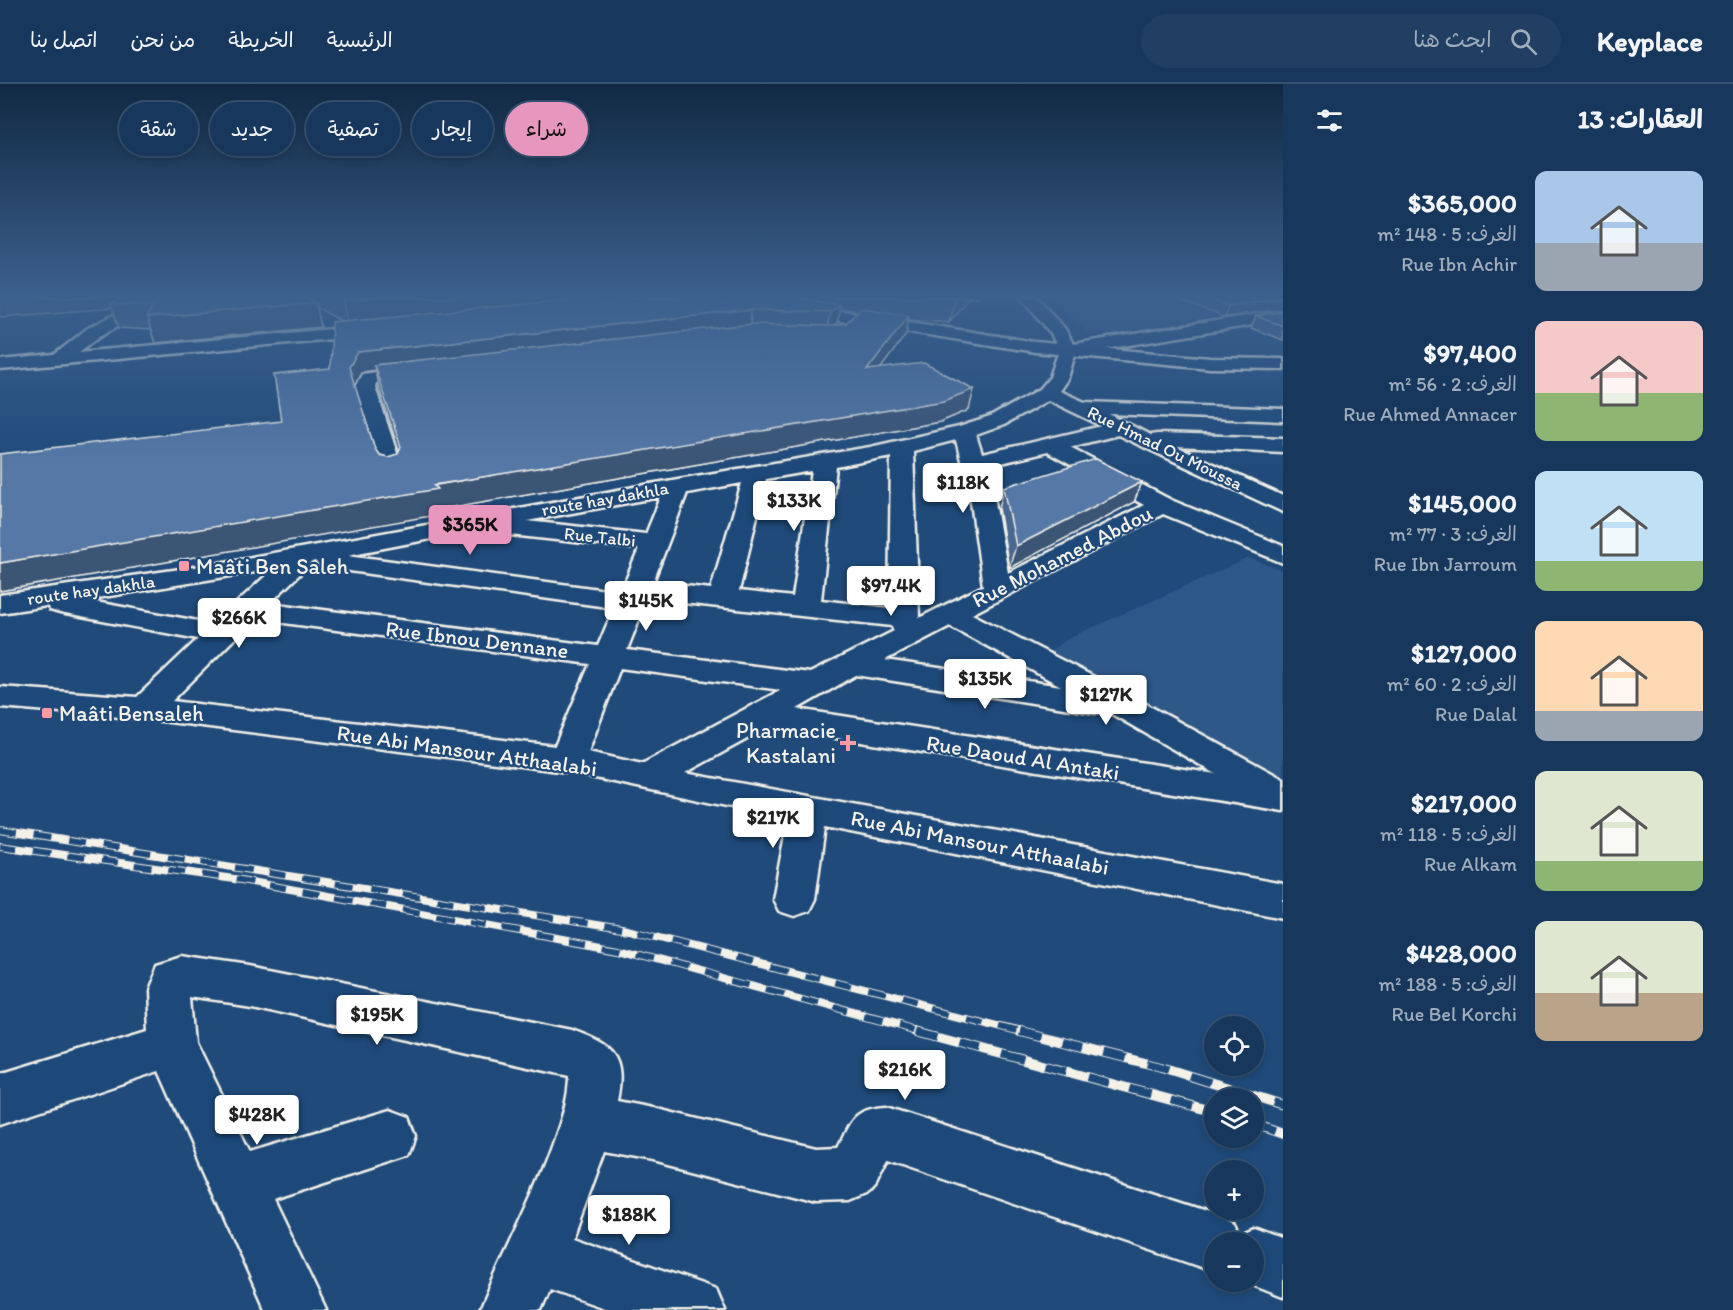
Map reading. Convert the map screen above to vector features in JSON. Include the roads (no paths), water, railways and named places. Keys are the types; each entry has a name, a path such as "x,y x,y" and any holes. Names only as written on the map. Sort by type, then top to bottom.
{"street":[{"path":"58,360 64,354"},
{"path":"0,365 120,354"},
{"name":"route hay dakhla","path":"0,604 208,573 678,486 825,462 965,432 997,421 1047,393 1059,378 1070,354"},
{"path":"1140,354 1210,363 1278,363"},
{"path":"1187,354 1278,363"},
{"path":"392,471 365,387 369,378 439,370"},
{"name":"Rue Hmad Ou Moussa","path":"1047,393 1283,506"},
{"path":"1080,407 1283,415"},
{"path":"974,463 1121,428"},
{"path":"965,432 974,463 994,499 997,588"},
{"path":"1143,440 1283,445"},
{"path":"1050,445 1161,505 1283,555"},
{"path":"144,708 302,556 635,595 723,598 806,608 907,626 902,446"},
{"path":"806,608 825,462"},
{"path":"1059,478 1092,468"},
{"path":"723,598 756,474"},
{"path":"1222,476 1283,479"},
{"path":"567,760 678,486"},
{"name":"Rue Mohamed Abdou","path":"646,778 764,715 814,684 854,665 907,626 951,615 997,588 1161,505"},
{"name":"Rue Talbi","path":"474,523 654,543"},
{"path":"33,599 220,634"},
{"name":"Rue Ibnou Dennane","path":"246,609 814,684"},
{"path":"951,615 1123,706 1283,797"},
{"path":"854,665 1123,706"},
{"name":"Rue Abi Mansour Atthaalabi","path":"0,697 144,708 567,760 646,778 1283,901"},
{"name":"Rue Daoud Al Antaki","path":"764,715 1283,797"},
{"path":"794,899 809,808"},
{"path":"296,1310 172,1044 168,987 171,978 182,976 250,986 572,1053 593,1064 596,1079 586,1122 537,1255 510,1310"},
{"path":"0,1099 172,1044"},
{"path":"586,1122 653,1134 816,1174 850,1174 857,1166 873,1134 886,1133 1204,1239"},
{"path":"236,1184 390,1136"},
{"path":"537,1255 695,1310"},
{"path":"1264,1261 1283,1268"}],"railway":[{"path":"0,830 628,930 1025,1032"},
{"path":"0,846 241,880 618,949 922,1032"},
{"path":"917,1031 1204,1109"},
{"path":"1019,1031 1161,1067 1283,1105"},
{"path":"1264,1127 1283,1134"}],"place":[{"name":"Maâti Ben Saleh","path":"184,566"},
{"name":"Maâti Bensaleh","path":"47,713"},
{"name":"Pharmacie Kastalani","path":"848,743"}]}
